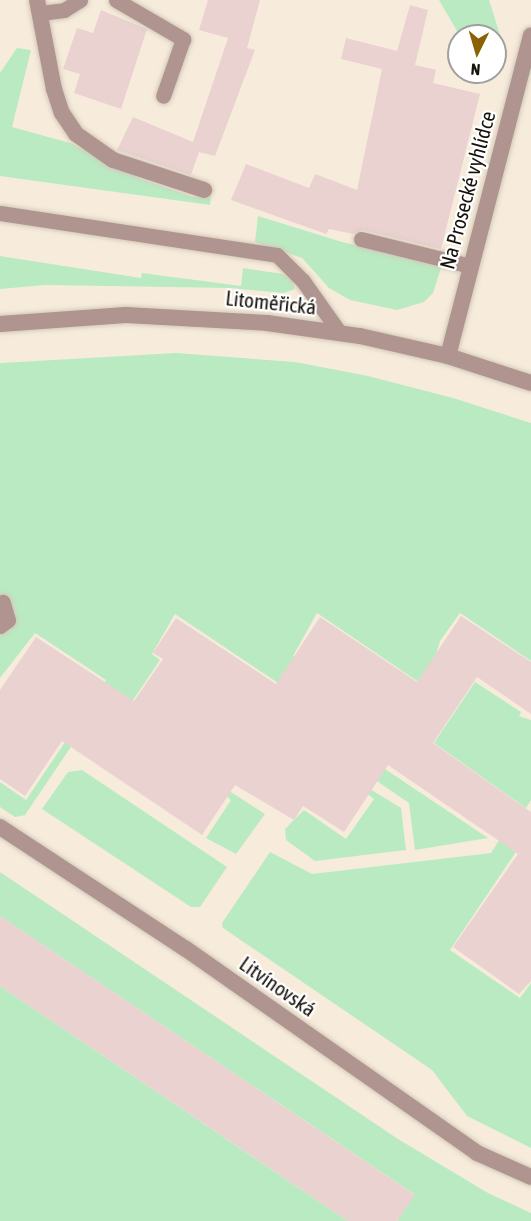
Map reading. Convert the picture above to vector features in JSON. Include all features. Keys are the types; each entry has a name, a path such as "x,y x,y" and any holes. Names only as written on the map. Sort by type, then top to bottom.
{"street":[{"path":"38,7 54,90 62,112 76,134 113,160 204,190"},
{"name":"Na Prosecké vyhlídce","path":"448,356 531,36"},
{"name":"Litoměřická","path":"0,324 67,317 146,315 267,323 340,333 448,356 531,383"},
{"name":"Litvínovská","path":"0,827 186,949 477,1154 531,1178"}],"lane":[{"path":"38,7 64,10 80,0"},
{"path":"116,0 183,39 163,96"},
{"path":"0,213 277,255 303,281 340,333"},
{"path":"362,239 471,266"},
{"path":"0,626 8,620 3,602"}],"green space":[{"path":"439,0 489,0 497,24 453,24"},
{"path":"17,48 31,50 12,127 70,143 141,179 193,197 211,195 210,205 0,176 0,73"},
{"path":"258,216 342,242 442,265 433,293 424,302 397,310 350,300 329,288 302,258 255,242"},
{"path":"0,256 141,278 142,273 241,286 243,268 283,274 292,280 295,289 284,293 230,288 45,285 0,289"},
{"path":"176,353 295,362 368,376 453,398 531,423 531,661 460,613 440,641 426,687 317,613 293,656 303,662 284,687 175,614 152,654 160,660 117,724 96,696 106,680 35,633 0,678 0,363"},
{"path":"475,682 521,712 519,716 531,720 531,800 526,808 434,743"},
{"path":"86,711 89,720 25,815 15,817 0,807 0,782 26,800"},
{"path":"379,765 488,838 415,850 409,803 371,777"},
{"path":"82,770 227,867 200,907 191,907 42,809 68,772"},
{"path":"365,786 401,808 406,850 315,861 286,840 285,829 304,810 346,839 374,799 362,790"},
{"path":"223,787 265,814 236,854 206,838 231,800 220,791"},
{"path":"505,831 522,843 450,950 520,998 531,983 531,1148 467,1116 432,1070 223,928 222,923 270,852 312,874 491,853"},
{"path":"0,872 398,1139 488,1193 531,1213 531,1221 397,1221 414,1194 0,916"},
{"path":"0,986 253,1157 348,1221 0,1221"}],"building":[{"path":"208,0 260,0 247,48 255,50 215,156 199,152 191,175 117,150 133,117 193,142 228,38 199,30"},
{"path":"410,5 428,10 415,65 436,70 433,83 480,94 441,249 363,230 353,234 329,229 326,234 231,200 246,164 309,188 315,174 357,190 382,69 341,59 346,38 397,51"},
{"path":"101,10 147,29 121,109 74,93 80,74 63,69 77,28 93,33"},
{"path":"461,616 531,662 531,714 477,677 433,743 531,812 531,981 519,994 453,947 518,854 388,765 344,832 303,806 294,820 235,785 202,835 62,741 25,796 0,779 0,690 36,637 134,701 163,659 153,653 176,618 276,684 320,617 417,682"},
{"path":"0,916 415,1195 397,1221 348,1221 0,986"}]}
